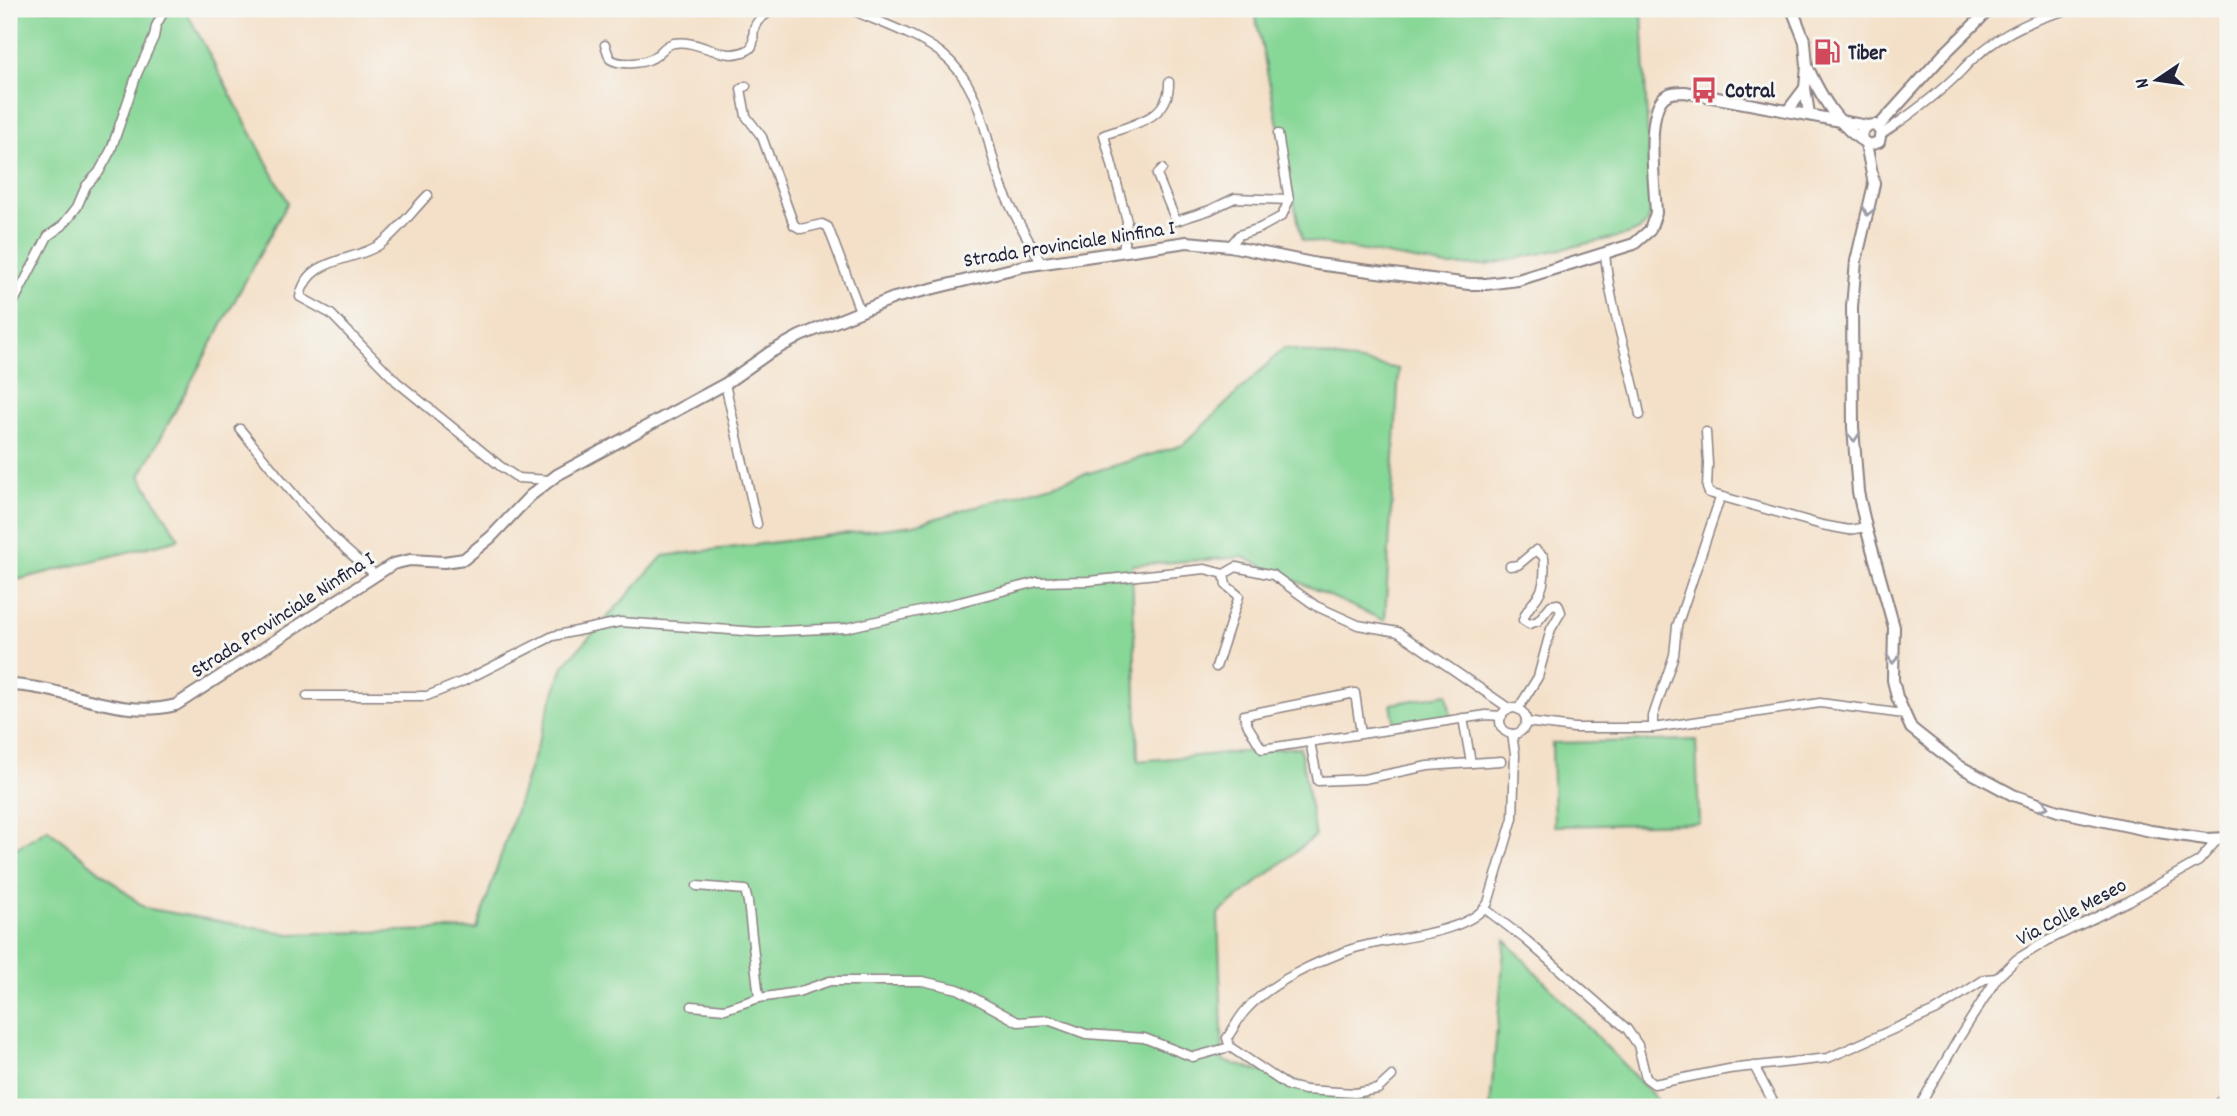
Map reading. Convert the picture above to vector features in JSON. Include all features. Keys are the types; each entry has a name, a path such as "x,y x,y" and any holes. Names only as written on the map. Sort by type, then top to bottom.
{"main road":[{"path":"1792,9 1805,42 1805,88 1809,114"},
{"path":"1807,66 1817,89 1840,122 1864,142 1873,145 1877,132 1944,54 1990,9"},
{"path":"1788,109 1805,88"},
{"path":"1809,114 1815,105 1817,89"},
{"name":"Strada Provinciale Ninfina I","path":"9,685 28,685 118,706 155,708 176,705 376,575 401,562 464,559 491,537 530,496 593,454 725,384 783,345 821,326 894,298 960,280 1041,263 1187,242 1230,246 1317,264 1469,284 1518,280 1641,240 1654,225 1656,213 1653,130 1656,110 1662,99 1671,93 1685,92 1788,109 1877,132"},
{"path":"1874,184 1861,133 1877,132"},
{"path":"1877,132 1874,184 1856,261 1852,307 1853,427 1858,492 1894,626 1893,680 1897,697 1911,728 1959,766 2013,795 2087,818 2151,831 2223,839"}],"street":[{"path":"9,311 48,236 62,226 77,207 86,186 99,172 111,150 141,65 165,9"},
{"path":"208,9 223,9"},
{"path":"605,45 610,59 622,63 656,56 666,46 679,43 704,46 722,54 735,54 750,49 757,22 775,9"},
{"path":"850,9 939,51 964,76 978,103 1002,188 1041,263"},
{"path":"1877,132 1954,79 1973,59 2020,26 2073,9"},
{"path":"1123,251 1127,221 1104,135 1157,113 1169,97 1169,82"},
{"path":"746,86 741,89 746,116 762,137 794,225 801,229 822,223 828,228 860,311"},
{"path":"1230,246 1239,235 1282,216 1289,200 1278,134"},
{"path":"1162,169 1157,175 1176,221 1210,210 1235,198 1289,200"},
{"path":"428,195 381,244 323,264 302,288 300,297 331,314 397,382 500,466 518,478 550,481"},
{"path":"1605,253 1608,288 1626,349 1640,415"},
{"path":"725,384 757,524"},
{"path":"240,429 336,543 376,575"},
{"path":"1706,432 1709,493 1822,525 1849,530 1866,527"},
{"path":"1653,728 1655,707 1674,655 1677,626 1720,498"},
{"path":"1361,734 1355,692 1244,715 1262,749 1310,742 1361,734 1463,718 1502,716 1514,709 1538,677 1551,629 1561,612 1558,604 1551,605 1538,621 1528,624 1523,620 1526,609 1540,594 1545,570 1544,557 1536,550 1518,565 1510,566"},
{"path":"307,696 427,696 464,681 553,636 620,622 758,632 846,628 1037,582 1089,581 1205,569 1224,574 1236,567 1273,575 1315,606 1358,625 1398,632 1524,715 1526,722 1521,731 1512,734"},
{"path":"1216,667 1239,596 1226,585 1224,574"},
{"path":"1526,722 1574,728 1653,728 1820,703 1905,714"},
{"path":"1392,1076 1378,1088 1355,1093 1305,1090 1288,1086 1230,1047 1227,1038 1245,1010 1269,991 1307,968 1352,949 1463,923 1484,908 1513,818 1516,754 1512,734 1503,728 1502,716"},
{"path":"1463,718 1471,763"},
{"path":"1310,742 1318,781 1364,779 1428,766 1501,761"},
{"name":"Via Colle Meseo","path":"1919,1107 1997,978 2017,959 2047,941 2119,907 2199,861 2223,839"},
{"path":"697,886 745,890 760,998"},
{"path":"1484,908 1627,1029 1638,1045 1646,1078 1654,1084 1696,1074 1828,1058 1937,1010 1985,979 1997,978"},
{"path":"692,1006 724,1009 760,998 798,992 830,981 922,981 958,989 1018,1022 1048,1020 1086,1034 1144,1038 1193,1057 1230,1047"},
{"path":"1754,1066 1776,1107"},
{"path":"2215,1107 2228,1094"}],"green space":[{"path":"9,9 185,9 288,202 140,476 179,539 9,582"},
{"path":"1254,9 1642,9 1651,212 1648,221 1640,230 1627,235 1486,265 1448,266 1302,240"},
{"path":"1284,348 1399,369 1385,621 1243,557 1132,565 1138,761 1300,747 1315,836 1218,914 1223,1061 1390,1107 9,1107 9,852 48,829 145,908 290,934 477,929 563,666 663,556 914,525 1183,445"},
{"path":"1447,694 1451,717 1395,727 1391,704"},
{"path":"1696,740 1699,823 1554,826 1552,743"},
{"path":"1505,940 1664,1107 1490,1107"}],"place":[{"name":"Tiber","path":"1827,52"},
{"name":"Cotral","path":"1704,90"}]}
